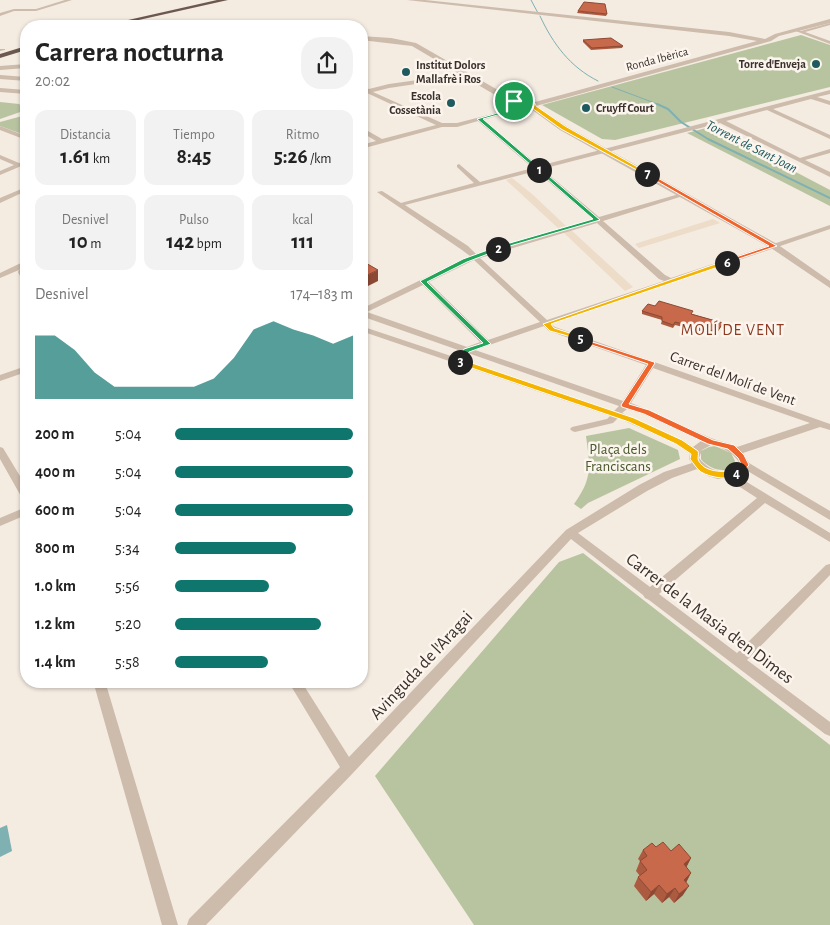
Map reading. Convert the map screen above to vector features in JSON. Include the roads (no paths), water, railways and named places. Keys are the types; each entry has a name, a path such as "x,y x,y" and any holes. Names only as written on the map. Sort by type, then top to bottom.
{"highway":[{"path":"126,20 188,0"},
{"path":"128,20 198,0"},
{"path":"134,20 225,0"},
{"path":"1,52 20,49"}],"street":[{"path":"0,15 14,10 36,10 70,0"},
{"path":"410,0 729,34 750,39"},
{"name":"Ronda Ibèrica","path":"524,104 569,94 750,39 764,41 772,39 777,35 830,21"},
{"name":"Ronda Ibèrica","path":"772,39 772,36 764,33 830,21"},
{"path":"798,31 830,43"},
{"name":"Ronda Ibèrica","path":"750,39 757,32"},
{"path":"368,39 410,43 524,104 540,116 548,118 774,246 830,285"},
{"path":"0,68 20,66"},
{"path":"368,91 468,75"},
{"path":"0,77 20,79"},
{"path":"0,90 20,92"},
{"path":"368,91 441,125 457,125 524,104"},
{"path":"399,205 830,92"},
{"path":"811,97 830,103"},
{"path":"368,145 524,104"},
{"path":"767,108 830,137"},
{"path":"479,119 662,277 671,281"},
{"path":"722,121 830,175"},
{"path":"0,128 20,136"},
{"path":"368,133 382,142"},
{"path":"799,160 830,151"},
{"path":"0,157 20,162"},
{"path":"0,173 20,164"},
{"path":"459,166 478,184"},
{"path":"0,201 20,192"},
{"name":"Carrer del Molí de Vent","path":"380,192 465,248 552,329 827,423"},
{"path":"368,310 474,257 681,195"},
{"path":"459,361 466,350 830,227"},
{"path":"0,276 20,267"},
{"path":"0,282 20,276"},
{"path":"423,281 487,344"},
{"path":"368,315 646,412 710,442 724,444 737,452 745,465 830,516"},
{"path":"368,330 632,420 672,438 712,474 730,476 830,538"},
{"path":"575,428 610,421 625,405 652,363"},
{"path":"0,378 20,371"},
{"path":"737,452 827,423"},
{"path":"696,459 698,446 710,442"},
{"path":"0,450 20,484"},
{"name":"Avinguda de l'Aragai","path":"195,925 348,768 570,533 643,488 696,459"},
{"path":"730,476 738,472 745,465"},
{"path":"649,595 764,498"},
{"path":"0,522 20,514"},
{"name":"Carrer de la Masia d'en Dimes","path":"570,533 649,595 830,730"},
{"path":"737,661 830,568"},
{"path":"101,688 170,925"},
{"path":"298,688 348,768"}],"water":[{"path":"7,825 12,851 0,857 0,828"}],"waterway":[{"name":"Torrent de Sant Joan","path":"531,0 538,13"},
{"name":"Torrent de Sant Joan","path":"540,16 563,54 579,69 598,81"},
{"name":"Torrent de Sant Joan","path":"612,87 660,105"},
{"name":"Torrent de Sant Joan","path":"657,104 668,109 681,122 708,139 830,198"}],"place":[{"name":"Torre d'Enveja","path":"816,64"},
{"name":"Institut Dolors Mallafrè i Ros","path":"406,72"},
{"name":"Escola Cossetània","path":"451,103"},
{"name":"Cruyff Court","path":"586,108"}],"district":[{"name":"MOLÍ DE VENT","path":"733,329"}],"park label":[{"name":"Plaça dels Franciscans","path":"618,458"}]}
